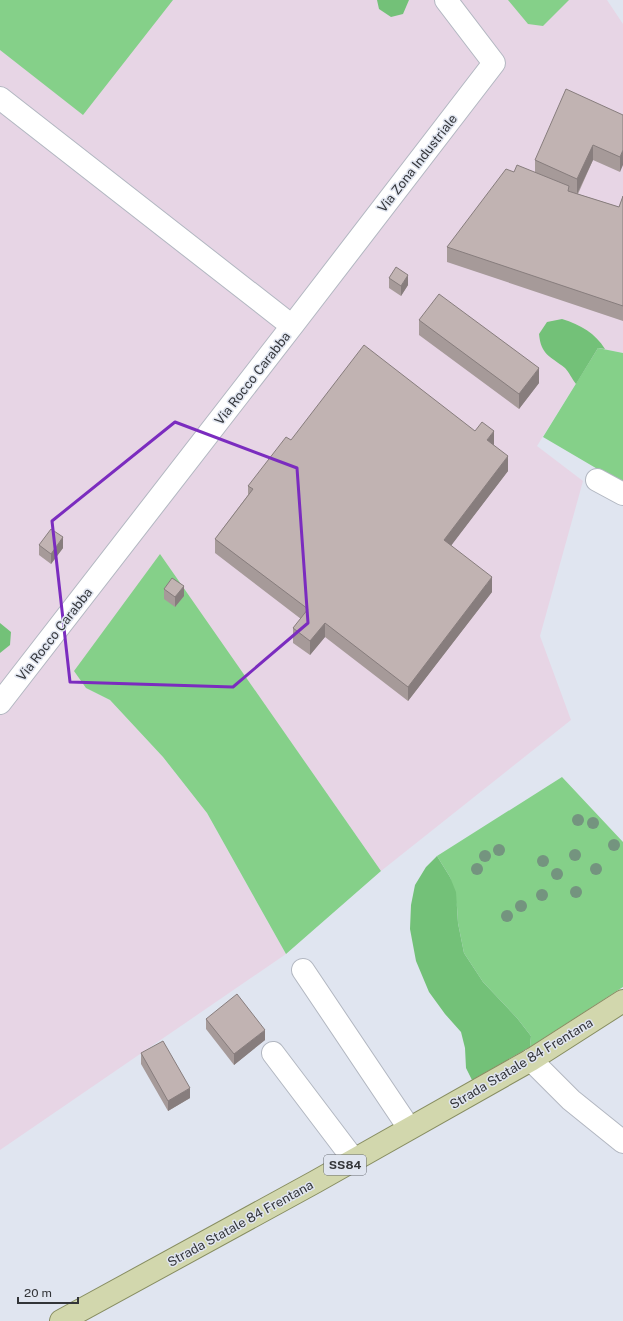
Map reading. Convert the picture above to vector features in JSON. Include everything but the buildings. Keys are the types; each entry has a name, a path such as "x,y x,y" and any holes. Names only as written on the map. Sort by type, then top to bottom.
{"main road":[{"name":"Strada Statale 84 Frentana","path":"62,1321 354,1160 531,1060 623,1001"}],"street":[{"name":"Via Zona Industriale","path":"292,326 494,63 446,0"},
{"name":"Via Rocco Carabba","path":"0,98 292,326 0,703"},
{"path":"597,480 623,494"},
{"path":"303,970 410,1128"},
{"path":"273,1053 354,1160"},
{"path":"531,1060 571,1100 623,1142"}],"highlighted area":[{"path":"175,422 297,468 308,623 233,687 70,682 52,521"}],"shaded area":[{"path":"0,0 607,0 623,24 623,353 598,348 537,446 583,481 540,636 571,720 381,871 160,555 86,688 110,700 163,757 207,813 286,954 0,1150"}],"green space":[{"path":"0,0 173,0 83,115 0,50"},
{"path":"377,0 409,0 403,14 391,17 379,9"},
{"path":"508,0 569,0 543,26 528,24"},
{"path":"562,319 587,330 597,338 605,349 598,348 576,384 568,371 544,351 540,341 539,334 547,322"},
{"path":"598,348 623,353 623,484 543,437"},
{"path":"160,554 381,871 286,954 207,813 163,757 110,700 86,688 74,671"},
{"path":"0,623 11,632 10,645 0,653"},
{"path":"562,777 623,842 623,987 530,1047 531,1036 517,1018 483,982 464,953 458,923 457,907 450,877 437,856"},
{"path":"437,856 450,877 456,892 458,923 464,953 483,982 517,1018 531,1036 530,1047 472,1080 466,1068 465,1048 461,1032 445,1014 429,992 416,961 410,929 411,905 415,885 426,867"}]}
